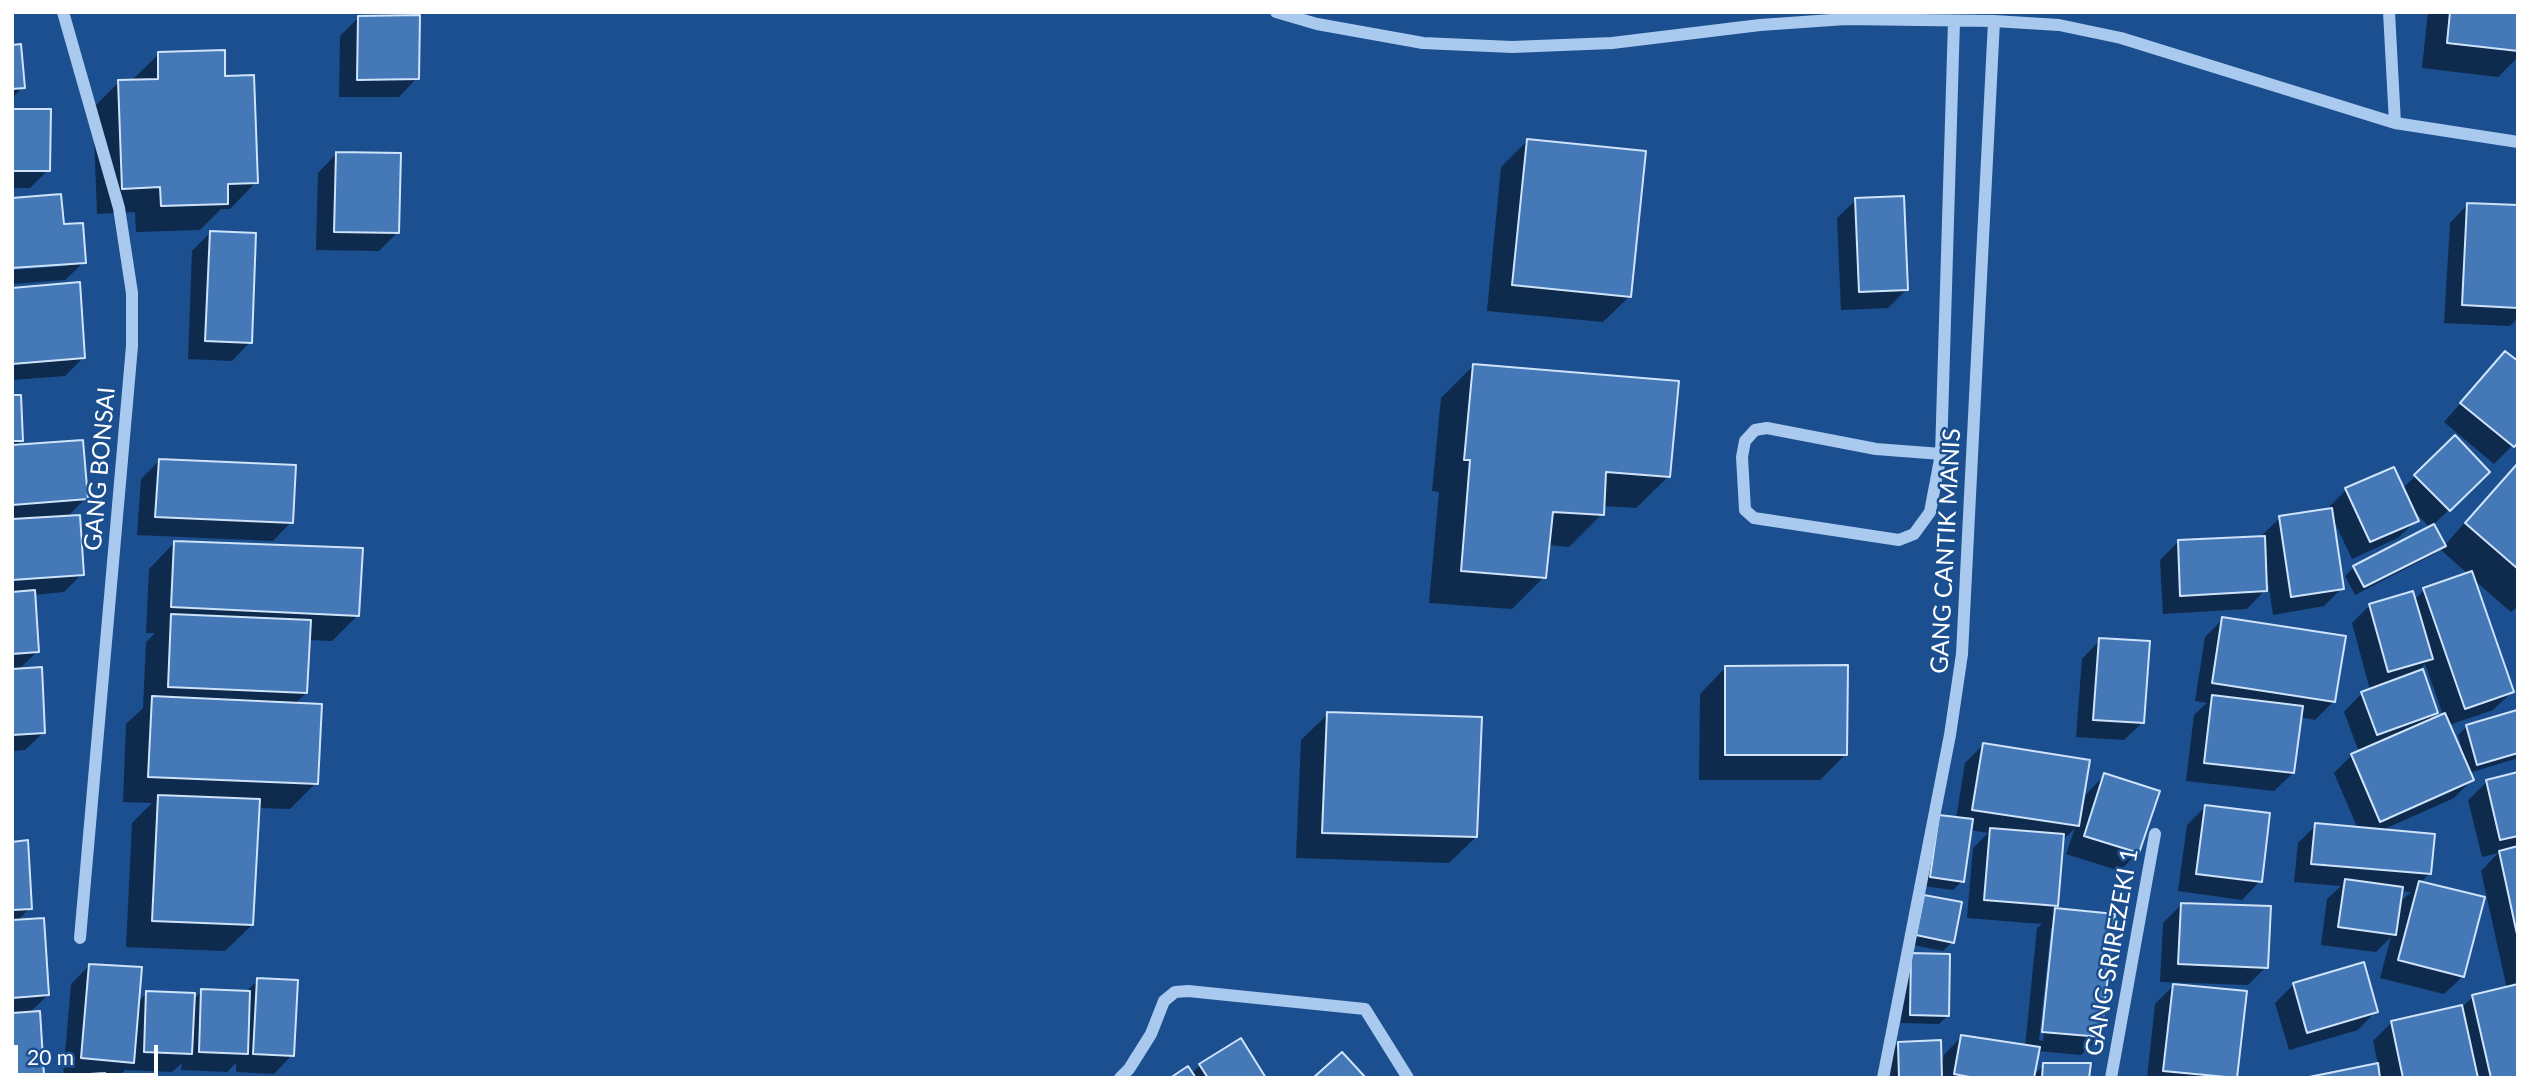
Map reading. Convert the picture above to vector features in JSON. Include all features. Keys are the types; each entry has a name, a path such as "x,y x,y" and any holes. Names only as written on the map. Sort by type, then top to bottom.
{"street":[{"name":"GANG BONSAI","path":"62,12 119,208 132,293 132,346 80,938"},
{"path":"1276,12 1317,24 1423,43 1512,47 1612,43 1759,18 1994,21 2059,25 2121,37 2395,123 2518,142"},
{"path":"2389,12 2395,123"},
{"path":"1941,454 1876,449 1767,428 1755,430 1745,441 1742,457 1745,510 1755,517 1899,540 1914,534 1930,512 1941,454 1954,21"},
{"name":"GANG CANTIK MANIS","path":"1883,1078 1948,748 1962,654 1994,21"},
{"name":"GANG SRIREZEKI 1","path":"2111,1078 2155,834"},
{"path":"1120,1078 1151,1034 1164,1001 1175,992 1188,991 1365,1009 1408,1078"}],"building":[{"path":"2450,12 2518,12 2518,51 2447,43"},
{"path":"420,15 419,79 357,80 358,16"},
{"path":"21,44 25,88 12,89 12,45"},
{"path":"225,50 225,76 254,75 258,183 228,184 228,204 161,206 160,187 122,189 118,80 158,79 158,52"},
{"path":"12,109 51,109 50,171 12,171"},
{"path":"1527,139 1646,151 1631,297 1512,285"},
{"path":"336,152 401,153 399,233 334,232"},
{"path":"61,194 64,224 83,223 86,263 12,268 12,198"},
{"path":"1904,196 1908,290 1859,292 1855,198"},
{"path":"2467,203 2518,205 2518,308 2462,305"},
{"path":"210,231 256,233 252,343 205,341"},
{"path":"80,282 85,358 12,364 12,288"},
{"path":"2505,351 2518,361 2518,443 2514,447 2460,403"},
{"path":"1473,364 1679,381 1670,477 1606,472 1604,515 1553,512 1546,578 1461,571 1470,460 1464,460"},
{"path":"12,395 21,395 23,441 12,441"},
{"path":"2455,435 2490,472 2450,511 2414,475"},
{"path":"83,440 88,499 12,505 12,445"},
{"path":"159,459 296,465 293,523 155,517"},
{"path":"2518,463 2518,569 2465,523"},
{"path":"2394,467 2419,521 2370,542 2345,488"},
{"path":"2332,508 2344,589 2291,597 2279,516"},
{"path":"80,515 84,575 12,580 12,519"},
{"path":"2434,524 2446,546 2364,587 2353,566"},
{"path":"2265,536 2267,591 2180,596 2178,540"},
{"path":"174,541 363,548 359,616 171,607"},
{"path":"2472,571 2514,692 2465,709 2423,588"},
{"path":"35,590 39,652 12,654 12,592"},
{"path":"2413,591 2433,659 2388,672 2369,604"},
{"path":"171,614 311,620 307,693 168,687"},
{"path":"2222,617 2346,636 2335,702 2212,683"},
{"path":"2099,638 2150,641 2144,723 2093,720"},
{"path":"1848,665 1847,755 1725,755 1725,666"},
{"path":"42,667 45,733 12,735 12,669"},
{"path":"2423,669 2438,713 2377,735 2361,692"},
{"path":"2212,695 2303,706 2294,773 2204,763"},
{"path":"152,696 322,704 318,784 148,777"},
{"path":"2517,710 2518,753 2477,765 2466,725"},
{"path":"1327,712 1482,717 1477,837 1322,833"},
{"path":"2445,713 2474,780 2380,822 2351,754"},
{"path":"1983,743 2090,760 2079,826 1972,810"},
{"path":"2518,772 2518,836 2500,840 2486,780"},
{"path":"2104,773 2160,791 2139,853 2084,836"},
{"path":"158,795 260,799 253,925 152,921"},
{"path":"2205,805 2270,813 2262,882 2196,874"},
{"path":"1939,815 1973,819 1964,882 1930,877"},
{"path":"2315,823 2435,834 2431,874 2311,864"},
{"path":"1990,828 2064,834 2058,906 1984,900"},
{"path":"28,840 32,909 12,910 12,842"},
{"path":"2518,846 2518,939 2499,851"},
{"path":"2345,879 2403,887 2396,935 2338,927"},
{"path":"2419,881 2485,897 2464,977 2398,960"},
{"path":"1924,895 1962,902 1954,943 1916,935"},
{"path":"2181,903 2271,906 2268,968 2178,964"},
{"path":"2055,908 2115,914 2101,1037 2042,1032"},
{"path":"44,918 49,995 12,998 12,920"},
{"path":"1911,953 1950,954 1949,1016 1910,1015"},
{"path":"2364,962 2378,1012 2307,1033 2293,983"},
{"path":"89,964 142,967 134,1063 81,1058"},
{"path":"257,978 298,980 294,1056 253,1054"},
{"path":"2173,984 2247,991 2237,1078 2163,1071"},
{"path":"2518,984 2518,1078 2491,1078 2472,995"},
{"path":"201,989 250,991 248,1054 199,1052"},
{"path":"146,991 195,993 192,1054 144,1052"},
{"path":"2462,1005 2478,1078 2403,1078 2391,1021"},
{"path":"40,1011 44,1075 12,1077 12,1013"},
{"path":"1961,1035 2040,1047 2034,1078 1975,1078 1954,1074"},
{"path":"1241,1038 1266,1078 1208,1078 1199,1064"},
{"path":"1941,1040 1942,1077 1899,1078 1898,1042"},
{"path":"1342,1052 1366,1078 1313,1078"},
{"path":"2043,1063 2091,1063 2089,1078 2042,1078"},
{"path":"2378,1063 2380,1078 2309,1078 2309,1077"},
{"path":"1188,1066 1196,1078 1170,1078"},
{"path":"105,1073 106,1078 60,1078 60,1076"}]}
